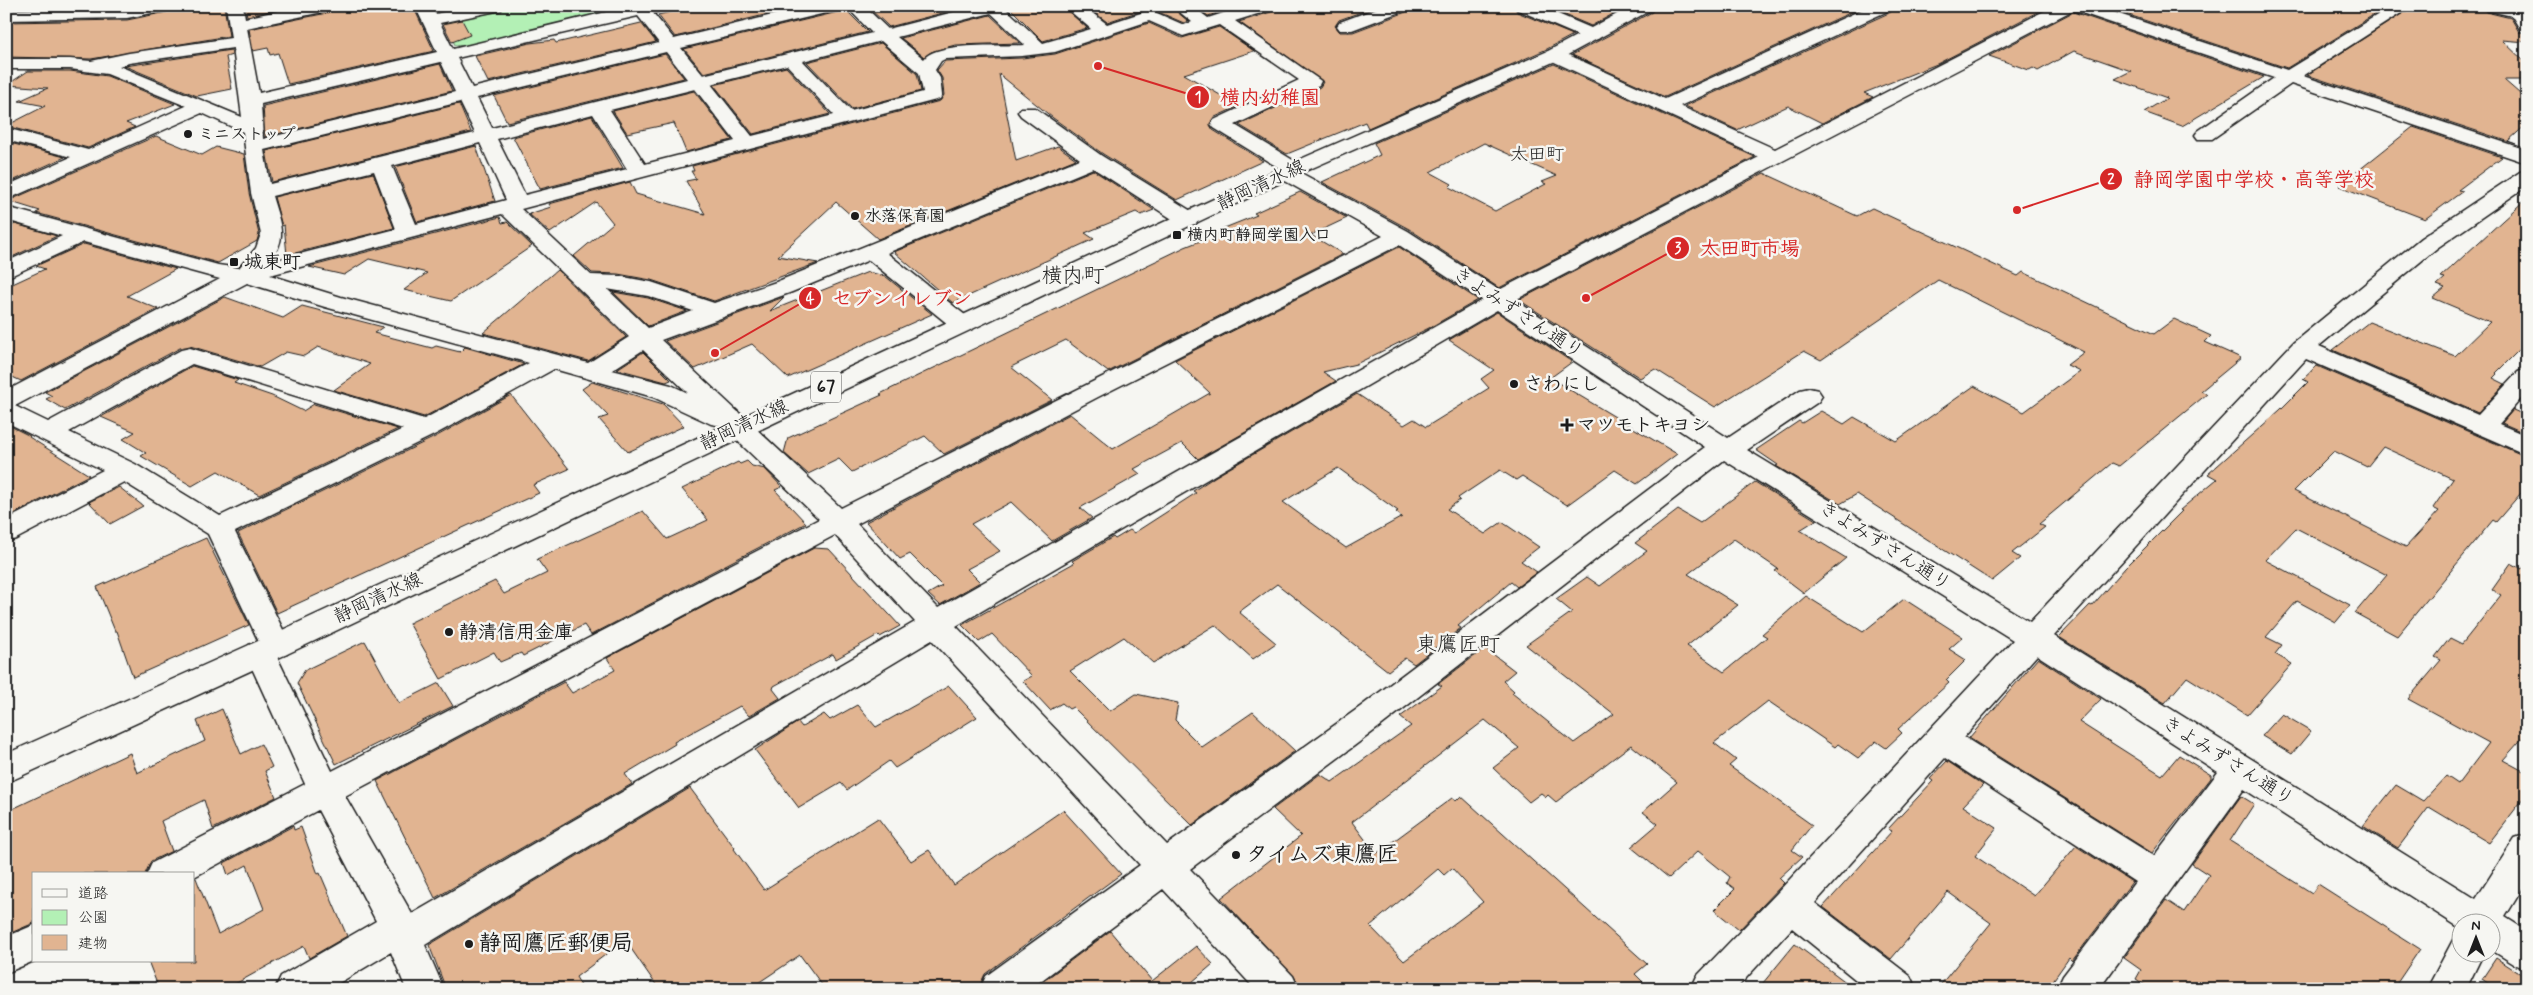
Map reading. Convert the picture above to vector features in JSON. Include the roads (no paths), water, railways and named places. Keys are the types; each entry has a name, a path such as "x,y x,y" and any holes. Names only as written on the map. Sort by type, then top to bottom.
{"street":[{"path":"6,15 127,13 161,6"},
{"path":"93,66 129,58 237,24 327,6"},
{"path":"495,6 427,13 488,136 511,204 588,282 839,522 1280,989"},
{"path":"6,64 70,64 111,69 202,106 252,138 468,95 832,6"},
{"path":"6,402 245,275 933,95 931,78 926,70 884,35 854,6"},
{"path":"1072,6 1105,31"},
{"path":"1180,6 1213,21"},
{"path":"926,70 935,57 943,54 1039,49 1105,31 1150,15 1183,31 1264,6"},
{"path":"1346,26 1399,6"},
{"path":"1524,6 1592,35"},
{"name":"静岡清水線","path":"6,769 268,649 739,427 1290,171 1554,55 1645,6"},
{"path":"1665,106 1884,6"},
{"path":"294,989 401,933 1498,300 2068,6"},
{"path":"2077,6 2527,157"},
{"path":"2205,135 2290,76 2404,6"},
{"path":"2492,6 2524,13"},
{"path":"261,192 996,7 1039,49"},
{"path":"251,101 647,8 670,46 748,144"},
{"name":"きよみずさん通り","path":"1213,21 1312,81 1221,124 1290,171 1400,236 1726,448 2033,638 2466,912"},
{"path":"237,24 251,101 252,138 261,192 272,234 267,250 245,275"},
{"path":"1554,55 1775,157"},
{"path":"792,59 846,118"},
{"path":"6,194 202,106"},
{"path":"600,108 640,173"},
{"path":"1028,112 1095,160 1188,219"},
{"path":"6,134 88,156"},
{"path":"592,372 646,337 713,311 784,287 1095,160"},
{"path":"382,163 408,232"},
{"path":"1710,989 1790,905 2210,445 2302,348 2429,243 2527,176"},
{"path":"6,213 217,272 245,275 333,302 662,391 739,427"},
{"path":"6,271 83,234"},
{"path":"169,872 839,522 1283,293 1400,236"},
{"path":"871,251 962,324"},
{"path":"588,282 609,281 694,302 713,311"},
{"path":"2302,348 2527,446"},
{"path":"48,433 190,356 427,428"},
{"path":"219,528 427,428 551,361"},
{"path":"2482,426 2527,377"},
{"path":"999,989 1371,716 1726,448 1808,396"},
{"path":"6,412 124,470 219,528 325,790 401,933 425,989"},
{"path":"6,532 124,470"},
{"path":"1941,739 2159,878"},
{"path":"2076,989 2240,769"},
{"path":"2488,912 2527,849"},
{"path":"1790,905 1897,989"},
{"path":"2500,934 2527,952"},
{"path":"6,956 32,943"},
{"path":"2446,989 2461,962"}],"place":[{"name":"横内幼稚園","path":"1098,66"},
{"name":"ミニストップ","path":"188,134"},
{"name":"静岡学園中学校・高等学校","path":"2017,210"},
{"name":"水落保育園","path":"855,216"},
{"name":"横内町静岡学園入口","path":"1177,235"},
{"name":"城東町","path":"234,262"},
{"name":"太田町市場","path":"1586,298"},
{"name":"セブンイレブン","path":"715,353"},
{"name":"さわにし","path":"1514,384"},
{"name":"マツモトキヨシ","path":"1567,425"},
{"name":"静清信用金庫","path":"449,632"},
{"name":"タイムズ東鷹匠","path":"1236,855"},
{"name":"静岡鷹匠郵便局","path":"469,944"}],"district":[{"name":"太田町","path":"1537,155"},
{"name":"横内町","path":"1073,276"},
{"name":"東鷹匠町","path":"1458,645"}]}
